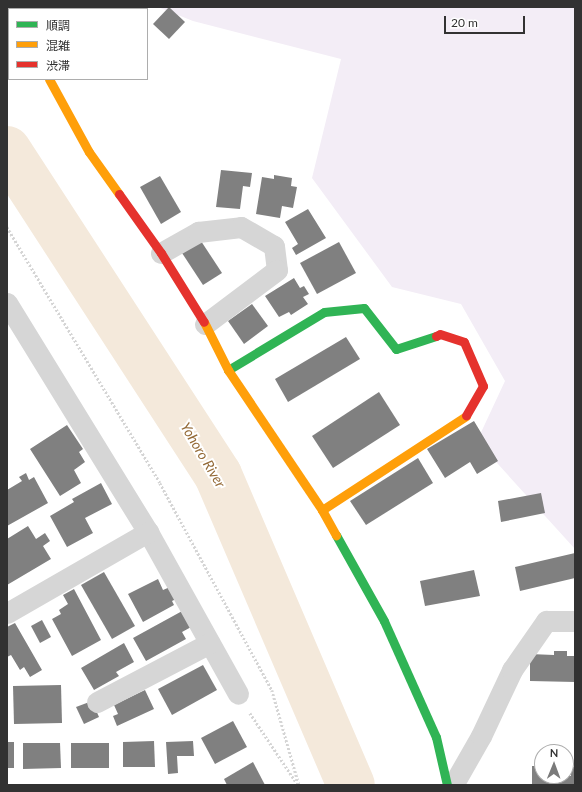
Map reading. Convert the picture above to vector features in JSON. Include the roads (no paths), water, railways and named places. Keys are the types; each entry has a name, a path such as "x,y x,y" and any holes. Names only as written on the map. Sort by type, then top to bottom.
{"street":[{"path":"50,80 89,152 161,253 205,324 228,370 322,510 384,621 436,737 447,785"},
{"path":"161,253 198,232 241,227 274,246 277,270 205,324"},
{"path":"7,303 148,532 238,694"},
{"path":"228,370 324,312 364,308 396,349 440,334 464,342 483,386 465,417 322,510"},
{"path":"7,613 148,532"},
{"path":"453,785 481,736 512,670 546,621 575,621"},
{"path":"97,702 210,643"}],"waterway":[{"name":"Yohoro River","path":"7,150 218,475 351,785"}]}
